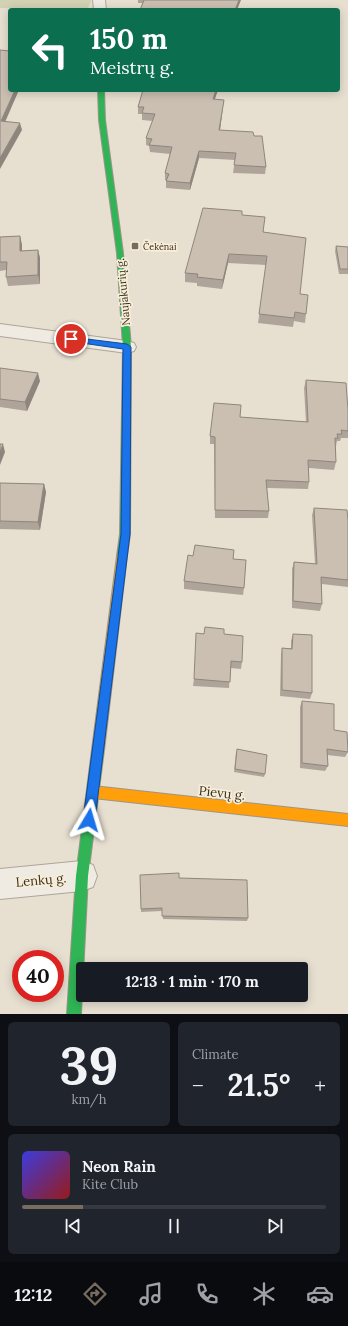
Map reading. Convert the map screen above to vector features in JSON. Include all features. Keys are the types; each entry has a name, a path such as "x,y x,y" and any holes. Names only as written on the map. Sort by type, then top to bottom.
{"street":[{"name":"Naujakurių g.","path":"74,1014 82,876 126,534 127,347 120,253 102,120 101,92"},
{"path":"0,330 127,347"},
{"name":"Pievų g.","path":"93,792 348,820"},
{"name":"Lenkų g.","path":"0,884 82,876"}],"green space":[{"path":"0,0 91,0 88,8 0,8"}],"building":[{"path":"144,0 239,0 236,8 141,8"},
{"path":"0,50 8,51 8,92 14,92 1,121 20,123 0,158"},
{"path":"142,92 215,92 213,99 224,100 219,130 253,132 254,136 262,136 266,167 234,165 236,153 199,151 190,183 166,181 169,174 165,173 172,147 149,145 152,139 146,138 155,114 142,113 144,107 138,107"},
{"path":"203,208 242,211 242,215 265,217 263,232 306,238 300,294 308,295 306,314 295,312 294,318 259,314 267,256 229,254 223,280 197,277 198,274 185,273"},
{"path":"20,236 20,251 38,250 38,275 6,277 7,262 0,262 0,237"},
{"path":"336,246 348,247 348,269 340,269"},
{"path":"0,368 38,373 25,402 0,399"},
{"path":"306,380 346,383 348,431 341,430 342,434 337,434 338,438 335,438 336,462 308,460 309,482 266,480 269,511 215,510 215,437 210,436 214,403 241,405 240,417 308,422"},
{"path":"0,444 3,444 0,452"},
{"path":"0,483 44,484 38,522 0,521"},
{"path":"314,508 347,510 348,520 348,580 321,577 322,604 293,601 294,562 317,564"},
{"path":"195,545 234,550 233,559 246,560 244,588 184,581 188,555 193,556"},
{"path":"205,627 224,629 224,634 243,636 242,662 231,661 230,682 194,679 196,633 204,634"},
{"path":"293,634 312,635 312,693 282,690 282,648 292,649"},
{"path":"302,701 334,704 334,730 347,732 348,752 327,749 328,766 302,763"},
{"path":"237,749 267,755 265,774 235,769"},
{"path":"179,873 179,878 247,880 248,918 162,916 162,908 141,909 140,875"}],"traffic: fast":[{"path":"101,92 102,120 120,253 127,347 125,534 122,556"},
{"path":"74,1014 82,876 99,742"}],"traffic: slow":[{"path":"99,742 122,556"},
{"path":"93,792 348,820"}],"place":[{"name":"Čekėnai","path":"135,246"}],"route":[{"path":"71,339 127,347 126,534 89,820"}]}
